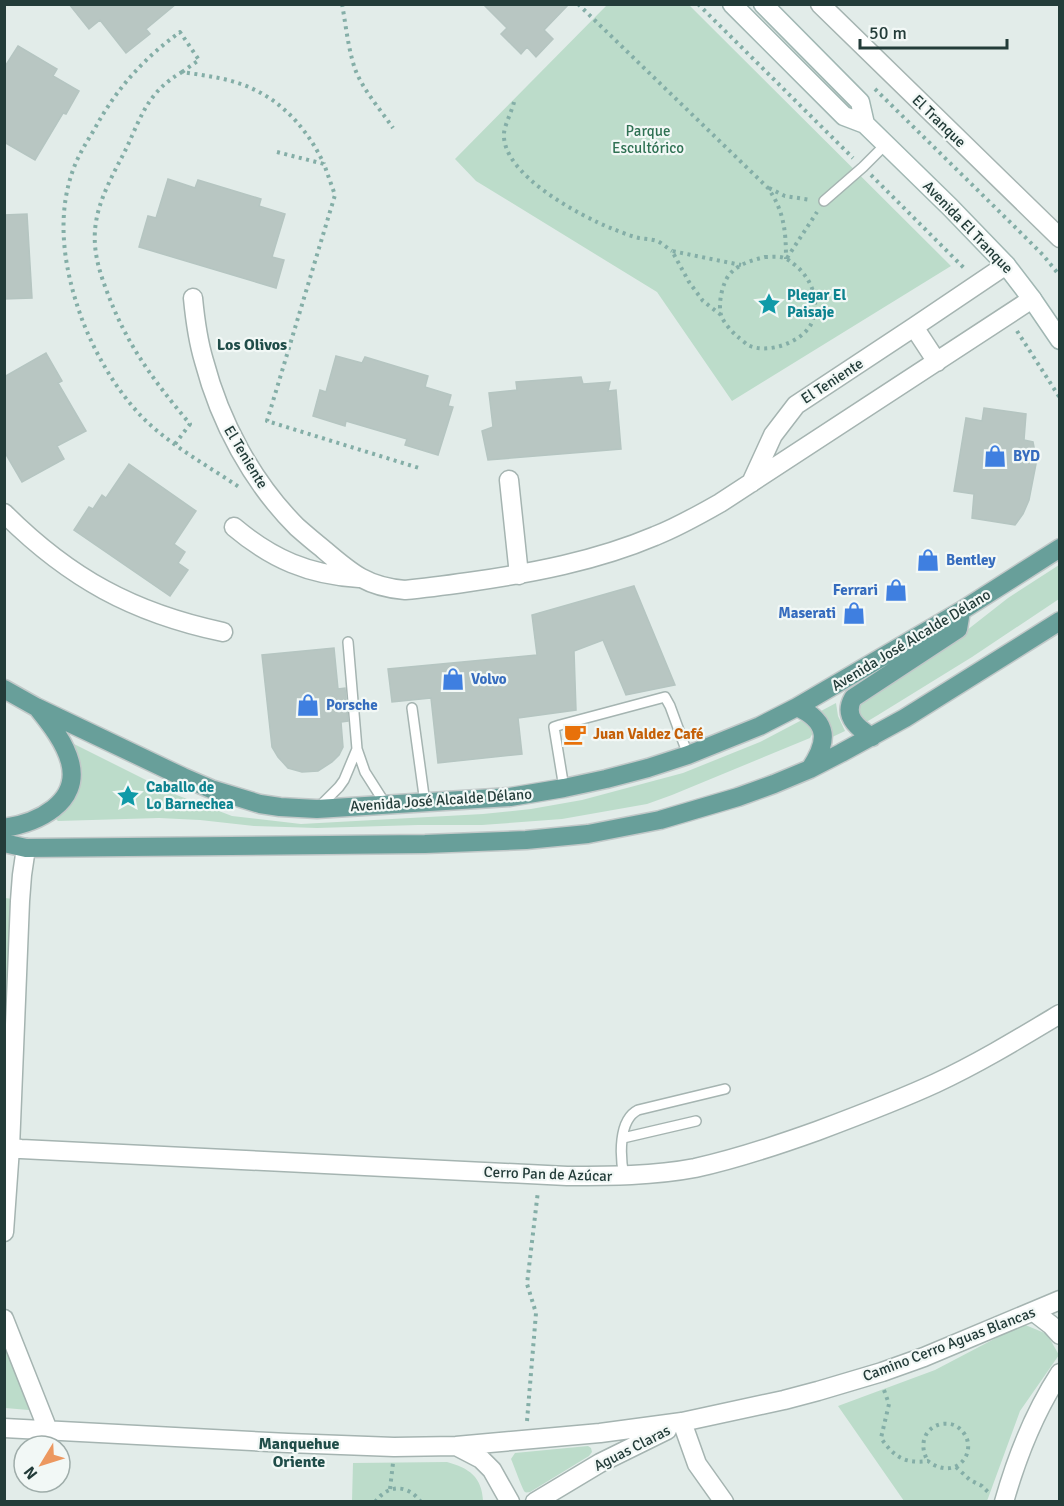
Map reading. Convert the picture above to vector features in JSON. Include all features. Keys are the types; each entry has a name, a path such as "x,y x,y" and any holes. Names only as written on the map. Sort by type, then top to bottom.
{"main road":[{"name":"Avenida José Alcalde Délano","path":"4,689 211,789 260,804 317,809 510,797 627,774 688,754 760,726 797,707 961,611 1059,548"},
{"path":"872,737 852,720 849,704 853,698 958,629 961,611"},
{"path":"4,843 27,849 425,844 557,838 597,833 660,820 738,797 810,769 872,737 1059,621"},
{"path":"4,828 28,822 50,811 66,796 70,787 72,770 66,750 36,706"},
{"path":"797,707 805,710 814,718 823,731 824,739 817,759 810,769"}],"street":[{"name":"Avenida El Tranque","path":"763,4 860,102 865,124"},
{"name":"El Tranque","path":"820,4 1059,238"},
{"name":"Avenida El Tranque","path":"741,7 844,117 865,124 1006,265 1059,340"},
{"name":"El Teniente","path":"751,483 773,435 796,405 1006,265"},
{"name":"El Teniente","path":"193,298 197,329 212,391 238,448 275,502 297,527 361,579"},
{"name":"El Teniente","path":"234,527 266,551 303,568 405,590 519,575 586,560 654,537 720,503 1032,299"},
{"path":"914,327 937,362"},
{"path":"509,480 519,575"},
{"path":"4,513 47,553 101,589 160,615 223,632"},
{"path":"4,851 27,849 20,901 4,1232"},
{"name":"Cerro Pan de Azúcar","path":"7,1148 567,1176 624,1176 660,1173 695,1168 776,1146 862,1114 937,1083 1059,1014"},
{"name":"Camino Cerro Aguas Blancas","path":"4,1428 394,1447 456,1446 592,1434 682,1422 784,1400 882,1372 924,1357 1059,1300"},
{"path":"1034,1312 1051,1325 1059,1335"},
{"path":"4,1320 48,1430"},
{"path":"997,1498 1015,1465 1047,1392 1059,1373"},
{"name":"Aguas Claras","path":"535,1502 600,1463 682,1422 697,1464 724,1502"},
{"path":"592,1434 597,1436 603,1444 604,1454 600,1463"},
{"path":"492,1470 500,1453 518,1440"},
{"path":"456,1446 481,1459 492,1470 510,1502"}],"lane":[{"path":"824,201 885,144"},
{"path":"348,642 357,749 365,772 386,805"},
{"path":"564,788 554,727 560,725 665,698 688,754"},
{"path":"412,708 425,803"},
{"path":"317,809 344,780 357,749"},
{"path":"624,1176 621,1155 628,1117 638,1110 725,1089"},
{"path":"623,1137 696,1120"}],"path":[{"path":"342,4 351,56 356,70 393,128"},
{"path":"578,4 768,188 777,200 783,216 786,259"},
{"path":"698,4 979,284"},
{"path":"176,444 190,424 161,390 126,335 101,275 94,241 95,223 102,199 146,106 171,78 199,60 180,32 162,45 130,76 104,111 80,155 68,188 64,220 64,241 70,283 87,332 101,360 130,403 159,432 176,444 247,493"},
{"path":"182,72 237,83 266,96 279,105 293,117 316,147 335,195 267,421 419,468"},
{"path":"873,87 1043,255 1059,276"},
{"path":"514,102 504,133 507,149 518,167 557,200 612,229 658,242 672,251 741,265"},
{"path":"277,152 324,164"},
{"path":"768,188 785,196 824,201 786,259"},
{"path":"672,251 689,282 703,300 749,346 766,349 788,344 802,334 811,325 815,309 813,288 803,272 786,259 765,257 752,260 730,274 723,286 721,316"},
{"path":"1006,316 1059,398"},
{"path":"518,1440 536,1313 526,1284 538,1191"},
{"path":"882,1372 889,1404 881,1438 897,1457 915,1462 928,1461"},
{"path":"947,1423 962,1430 968,1442 968,1453 964,1460 956,1467 943,1469 935,1467 928,1461 924,1454 923,1441 930,1429 947,1423"},
{"path":"390,1489 394,1447"},
{"path":"956,1467 970,1480 997,1498"},
{"path":"375,1502 382,1493 398,1488 414,1494 421,1502"}],"green space":[{"name":"Parque Escultórico","path":"607,5 689,5 951,266 732,401 657,292 476,181 455,159"},
{"path":"1059,565 1059,599 972,657 868,721 863,721 857,714 859,704 948,645 1008,598"},
{"path":"836,703 838,716 845,731 828,739 821,711"},
{"path":"800,721 808,722 814,731 810,738 647,804 562,819 482,825 317,828 254,826 159,818 58,821 55,818 74,744 174,794 232,816 301,824 483,814 582,800 683,773 760,742"},
{"path":"5,898 13,899 5,1037"},
{"path":"1023,1324 1047,1334 1059,1355 1020,1411 987,1501 904,1501 838,1406 935,1370"},
{"path":"5,1345 29,1410 5,1408"},
{"path":"588,1446 592,1452 589,1456 530,1492 524,1490 511,1459 515,1453"},
{"path":"447,1462 462,1467 473,1475 480,1486 483,1501 352,1501 353,1463"}],"building":[{"path":"69,4 176,4 146,29 150,34 126,53 100,20 89,29"},
{"path":"483,4 569,4 544,30 553,39 536,57 527,47 521,54 501,34 507,28"},
{"path":"18,46 57,69 53,76 79,91 35,160 4,142 4,68"},
{"path":"168,179 195,188 198,180 261,199 259,206 285,214 272,257 284,260 276,288 139,247 148,216 156,218"},
{"path":"27,214 32,298 4,299 4,215"},
{"path":"46,353 62,381 58,383 86,431 57,446 64,459 22,482 4,451 4,377"},
{"path":"336,356 362,363 365,357 428,376 425,387 451,395 448,406 453,407 438,455 405,445 407,439 346,421 345,426 313,416 320,390 326,392"},
{"path":"581,377 583,384 610,382 608,391 616,390 621,449 488,460 482,431 493,427 489,393 517,390 516,382"},
{"path":"984,408 1026,414 1024,440 1033,442 1036,464 1029,500 1015,525 972,518 974,494 954,491 966,418 982,421"},
{"path":"129,464 196,511 174,544 185,552 178,563 188,570 170,596 74,530 89,507 93,509 102,495 106,498"},
{"path":"634,586 675,685 626,695 603,640 574,651 576,710 518,718 522,754 438,763 431,698 392,702 388,669 537,655 532,615"},
{"name":"Porsche","path":"334,648 338,689 345,688 348,721 341,722 343,747 332,762 318,771 302,772 288,768 272,747 262,655"}],"place":[{"name":"Plegar El Paisaje","path":"769,304"},
{"name":"BYD","path":"995,456"},
{"name":"Bentley","path":"928,560"},
{"name":"Ferrari","path":"896,590"},
{"name":"Maserati","path":"854,613"},
{"name":"Volvo","path":"453,679"},
{"name":"Porsche","path":"308,705"},
{"name":"Juan Valdez Café","path":"575,734"},
{"name":"Caballo de Lo Barnechea","path":"128,796"}],"district":[{"name":"Los Olivos","path":"252,345"},
{"name":"Manquehue Oriente","path":"299,1453"}]}
